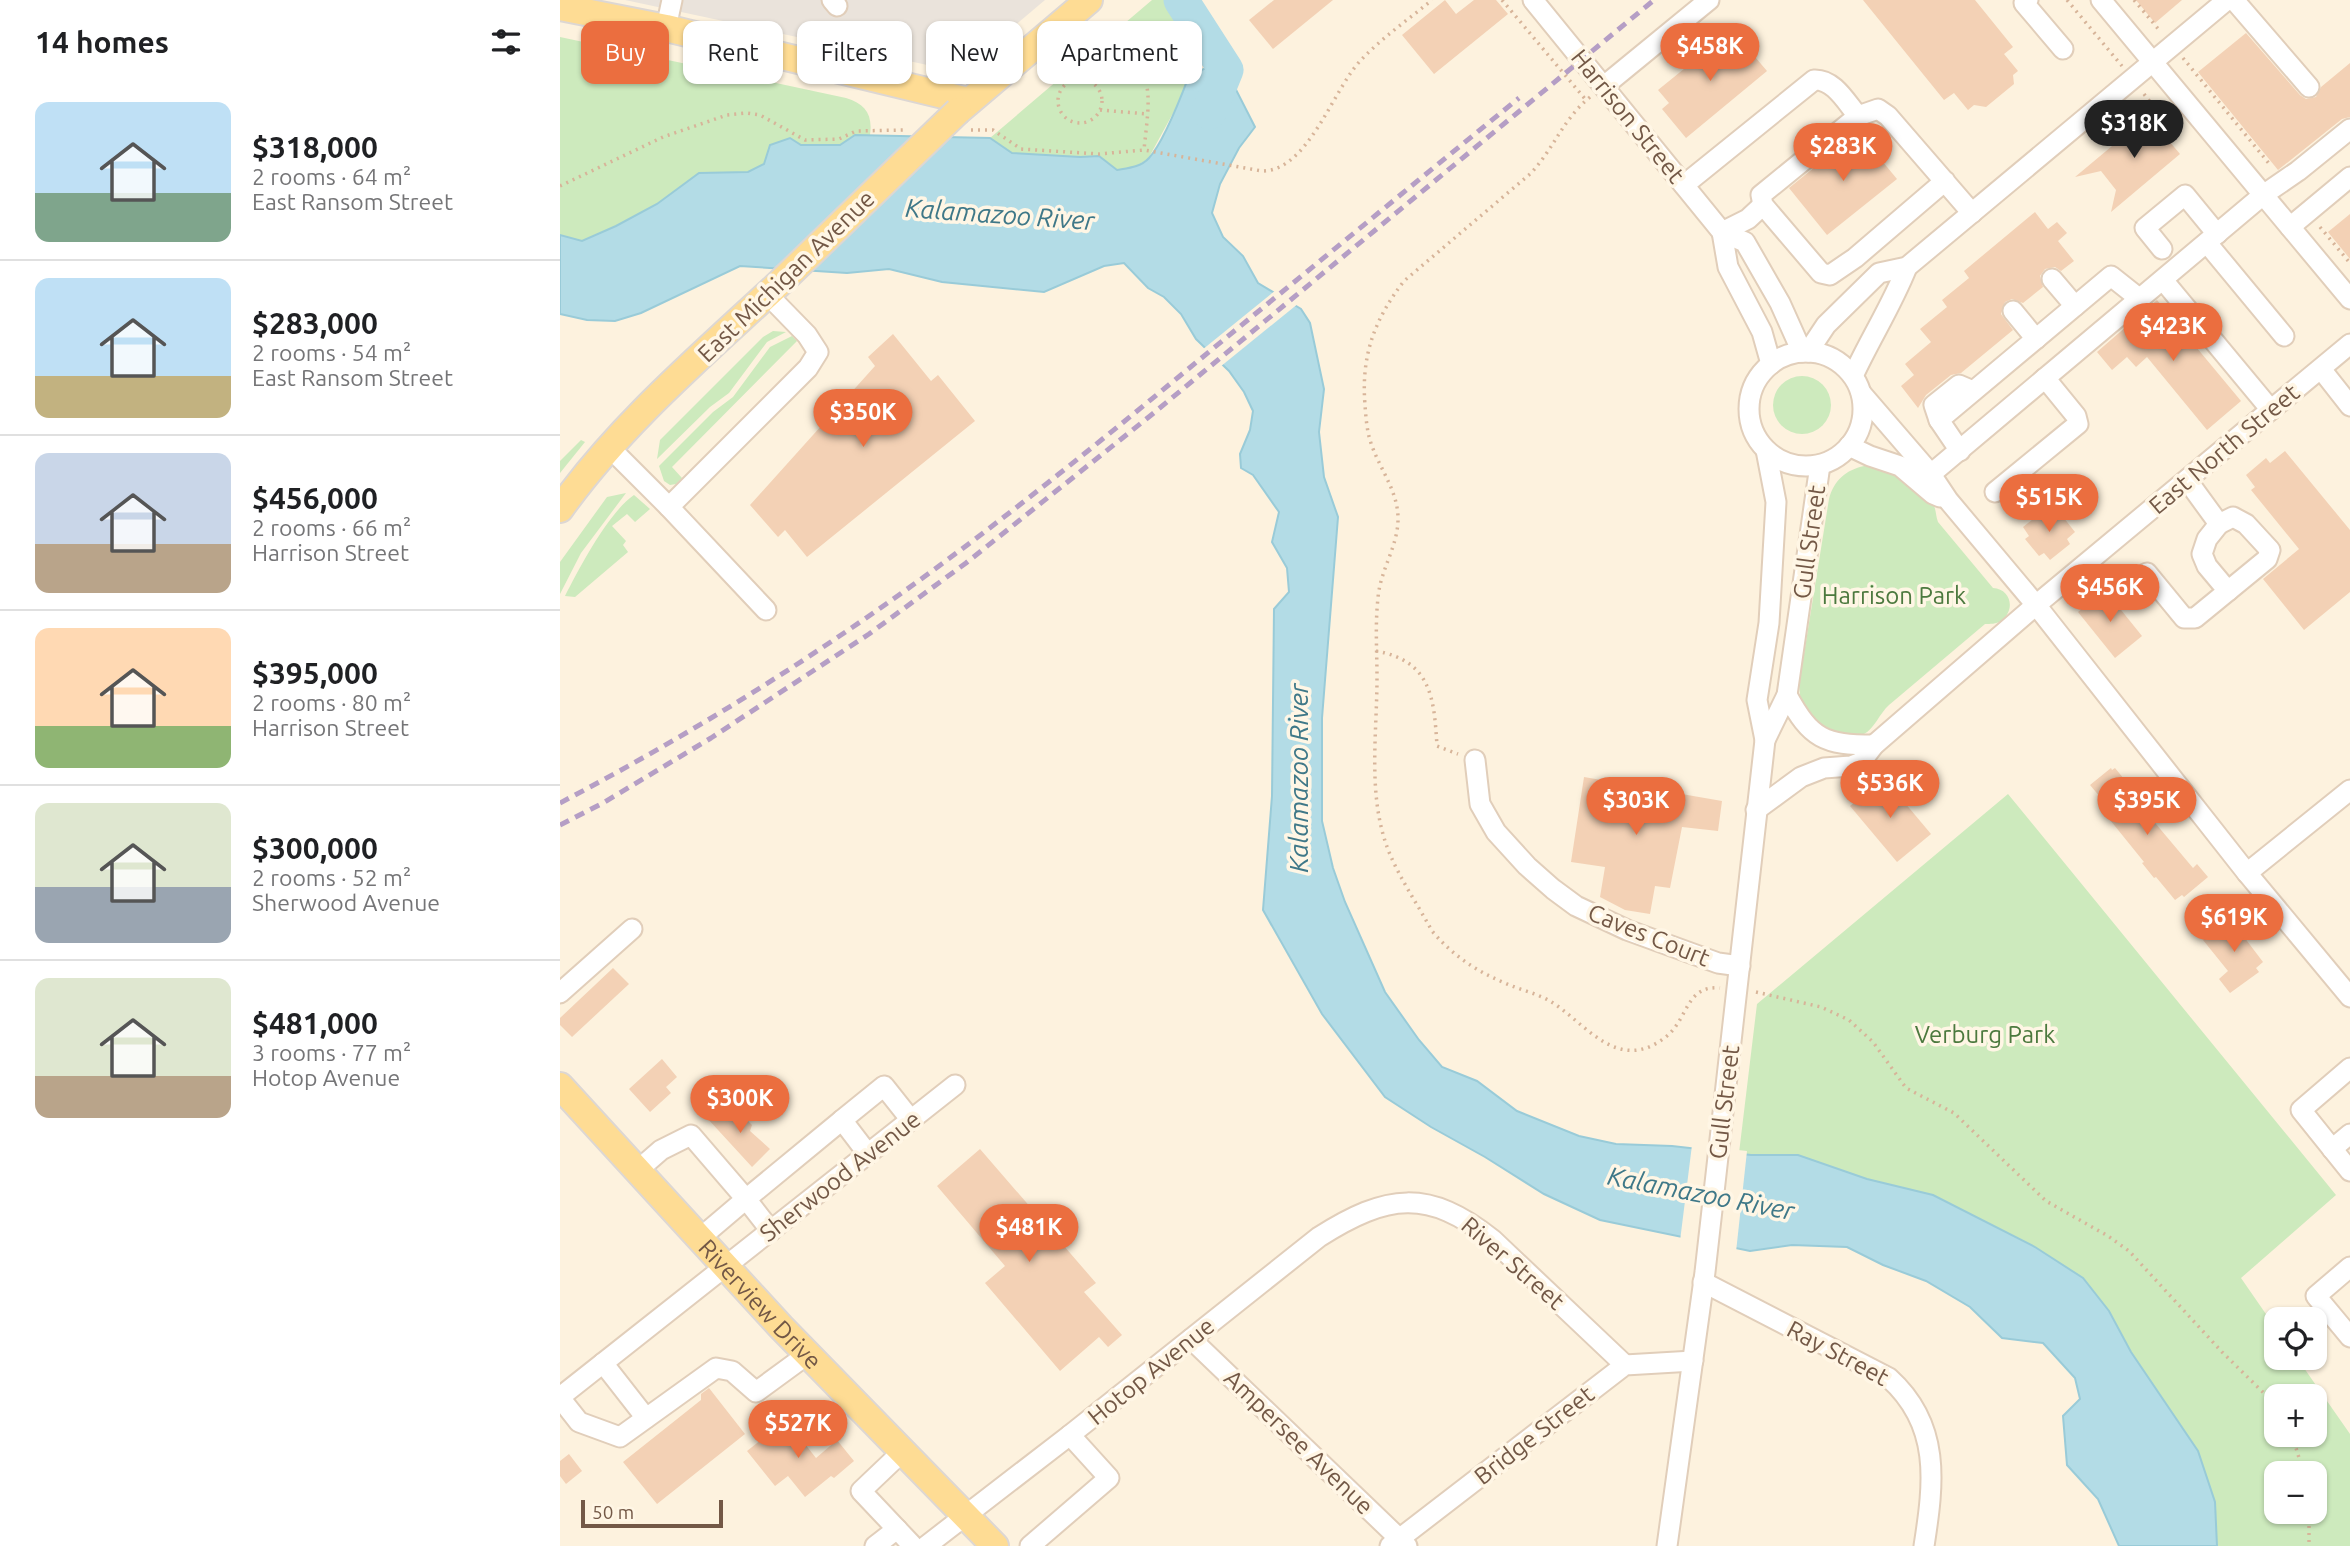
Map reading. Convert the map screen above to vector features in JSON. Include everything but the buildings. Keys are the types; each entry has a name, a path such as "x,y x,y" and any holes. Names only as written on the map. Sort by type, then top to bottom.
{"main road":[{"name":"East Michigan Avenue","path":"1064,21 1089,0"},
{"path":"560,7 631,21"},
{"path":"669,29 963,106"},
{"name":"East Michigan Avenue","path":"560,509 636,419 963,106 1037,44"},
{"name":"Riverview Drive","path":"560,1086 808,1354 995,1546"}],"street":[{"path":"668,21 672,0"},
{"name":"Harrison Street","path":"1533,0 1722,232 1745,242 1805,352"},
{"path":"1604,86 1709,0"},
{"path":"2101,0 2350,299"},
{"path":"1805,352 1826,326 1879,273 1907,267 2227,0"},
{"path":"2234,0 2309,87"},
{"path":"2025,1 2063,49"},
{"path":"1684,185 1814,80 1819,79 1832,85 1858,116"},
{"path":"1945,181 1855,258 1830,275 1821,273 1763,205 1761,195 1858,116 1878,109 1888,116 1945,181 1972,213"},
{"path":"1931,474 2263,195 2284,182 2350,128"},
{"path":"2290,227 2350,177"},
{"path":"2162,248 2145,228 2185,195 2212,239 2284,336"},
{"path":"1722,232 1748,219 1763,205"},
{"name":"Harrison Street","path":"1722,232 1728,267 1762,332 1771,364"},
{"path":"1907,267 1896,295 1870,339 1857,385 1864,411 1860,429 1849,446 1837,458 1820,465 1800,466 1782,461 1766,450 1754,434 1749,416 1750,396 1758,378 1771,364 1788,355 1805,352 1841,363 1857,385 1931,474 1948,500 2036,605 2247,873 2350,997"},
{"path":"1959,450 1939,420 1973,391 2111,276 2140,299"},
{"path":"2052,279 2075,306"},
{"path":"2163,280 2271,410"},
{"path":"670,507 808,368 818,352 776,286"},
{"path":"2013,312 2036,339"},
{"name":"East North Street","path":"1756,810 1801,777 1824,768 1852,766 1861,762 1874,745 2036,605 2350,344"},
{"path":"2321,369 2350,405"},
{"path":"1995,492 2078,424 2076,416 2045,378"},
{"path":"1849,446 1900,466 1933,494 1948,500"},
{"path":"610,448 670,507 765,610"},
{"name":"Gull Street","path":"1667,1546 1704,1277 1765,740 1757,700 1769,623 1776,502 1766,450"},
{"name":"Gull Street","path":"1765,740 1787,695 1820,465"},
{"path":"2187,480 2219,524"},
{"path":"2147,573 2184,618 2195,618 2228,591 2267,559 2270,550 2246,524 2233,517 2219,524 2207,539 2202,554 2207,566 2228,591"},
{"path":"1787,695 1800,718 1815,733 1842,745 1874,745"},
{"name":"Caves Court","path":"1475,760 1480,804 1496,832 1527,866 1553,889 1576,906 1627,930 1718,963 1740,966"},
{"path":"2247,873 2350,790"},
{"path":"560,993 632,929"},
{"path":"2350,1068 2301,1110 2350,1171"},
{"name":"Sherwood Avenue","path":"560,1398 955,1085"},
{"path":"700,1238 884,1086 911,1120"},
{"path":"842,1120 869,1154"},
{"path":"2332,1149 2350,1134"},
{"path":"638,1170 661,1150 691,1135 771,1231"},
{"name":"River Street","path":"1381,1206 1433,1205 1470,1222 1493,1240 1625,1365"},
{"name":"Hotop Avenue","path":"926,1546 1319,1237 1362,1213 1381,1206"},
{"path":"2350,1266 2316,1296 2350,1337"},
{"name":"Ray Street","path":"1704,1277 1889,1378 1904,1391 1922,1420 1928,1448 1931,1481 1924,1546"},
{"name":"Ampersee Avenue","path":"1191,1339 1399,1543"},
{"path":"560,1398 579,1422 620,1437 716,1368 732,1371 756,1392 808,1354"},
{"path":"1625,1365 1692,1361"},
{"path":"603,1363 646,1418"},
{"name":"Bridge Street","path":"1399,1543 1625,1365"},
{"path":"1030,1546 1109,1478 1070,1435"},
{"path":"902,1452 860,1491 913,1546"},
{"path":"875,1546 897,1528"}],"path":[{"path":"1147,84 1149,98 1144,150 1274,171 1308,143 1347,78 1363,58 1432,0"},
{"path":"1502,0 1586,100"},
{"path":"2067,0 2151,103"},
{"path":"2134,0 2284,182"},
{"path":"1067,84 1058,98 1061,112 1072,122 1079,123 1093,119 1100,110 1100,93 1092,84"},
{"path":"1604,86 1567,119 1547,155 1530,174 1404,281 1390,300 1371,339 1365,361 1367,427 1371,445 1397,504 1398,520 1392,550 1378,596 1375,786 1383,831 1401,875 1441,943 1475,968 1552,1002 1607,1044 1629,1051 1649,1047 1672,1031 1692,999 1702,991 1714,988 1767,993 1837,1013 1849,1020 1873,1042 1906,1088 1954,1113 2046,1201 2129,1251 2264,1393"},
{"path":"1100,110 1148,114"},
{"path":"560,186 663,136 727,116 747,113 760,115 774,122"},
{"path":"1376,651 1394,654 1405,661 1419,672 1429,687 1434,704 1437,746 1475,760"},
{"path":"2309,1524 2309,1546"}],"shaded area":[{"path":"625,0 1045,0 1020,21 926,21 926,65 912,62 912,21 797,21 797,37 783,34 783,21 723,21"}],"green space":[{"path":"1152,0 1171,0 1178,21 1127,21"},
{"path":"560,37 581,41 581,84 669,84 669,60 683,63 683,84 780,84 846,98 858,103 869,116 870,135 855,135 840,145 801,145 748,172 720,172 582,241 560,235"},
{"path":"1053,84 1186,84 1148,159 1134,167 1117,170 1099,156 1012,153 990,138"},
{"path":"773,331 786,332 767,342 729,393 710,407 657,459 660,440 763,337"},
{"path":"792,336 797,341 672,467 682,478 676,484 670,485 664,481 659,466 713,412 733,397 770,347"},
{"path":"1802,376 1813,378 1826,389 1831,405 1829,416 1818,429 1802,434 1791,432 1778,421 1773,405 1775,394 1786,381"},
{"path":"581,440 585,442 560,473 560,461"},
{"name":"Harrison Park","path":"1864,466 1894,473 1928,498 1934,506 1938,522 1993,588 2004,592 2010,606 2001,621 1985,624 1889,705 1868,732 1847,737 1830,731 1808,714 1802,705 1799,685 1829,499 1834,486 1842,477"},
{"path":"626,493 581,553 560,594 560,562 607,497"},
{"path":"634,495 650,509 635,522 627,514 612,526 626,541 623,545 628,552 575,597 565,596 605,527"},
{"name":"Verburg Park","path":"2008,794 2336,1195 2241,1278 2264,1311 2264,1370 2305,1370 2315,1384 2264,1384 2264,1447 2327,1447 2327,1401 2350,1434 2350,1546 2217,1546 2215,1502 2198,1451 2131,1352 2109,1311 2083,1278 2035,1247 1933,1195 1739,1153 1757,1004"}],"water":[{"name":"Kalamazoo River","path":"1210,66 1226,70 1255,127 1239,148 1220,184 1212,213 1223,237 1243,256 1258,283 1301,309 1310,323 1324,389 1319,432 1324,477 1338,517 1322,718 1322,821 1333,868 1345,902 1385,992 1442,1067 1477,1081 1517,1111 1579,1136 1616,1144 1672,1146 1751,1155 1798,1155 1867,1179 1933,1195 2035,1247 2083,1278 2109,1311 2131,1352 2198,1451 2215,1502 2217,1546 2119,1546 2098,1499 2067,1465 2063,1416 2080,1399 2075,1378 2043,1343 2002,1338 1970,1307 1926,1281 1883,1265 1847,1247 1792,1245 1750,1251 1600,1220 1544,1194 1385,1097 1322,1014 1263,910 1272,796 1274,609 1289,592 1287,568 1272,542 1279,512 1253,475 1241,468 1240,454 1250,430 1253,411 1229,371 1196,339 1181,314 1164,297 1148,288 1124,263 1104,266 1044,292 942,282 889,269 847,273 740,266 641,313 615,321 587,320 560,314 560,235 582,241 616,226 657,204 699,173 748,172 764,164 770,145 790,138 801,145 840,145 855,135 990,138 1012,153 1099,156 1117,170 1126,169 1146,161 1155,151 1186,84 1202,84 1202,70"}],"pier":[{"path":"1276,290 1299,303 1220,367 1202,350"},
{"path":"1692,1145 1747,1151 1736,1252 1680,1241"}],"waterway":[{"path":"1181,0 1226,70 1209,112"}],"railway":[{"path":"560,825 603,803 711,738 869,634 966,563 1150,416 1654,0"},
{"path":"560,803 666,745 770,682 889,602 988,530 1519,98"}]}
